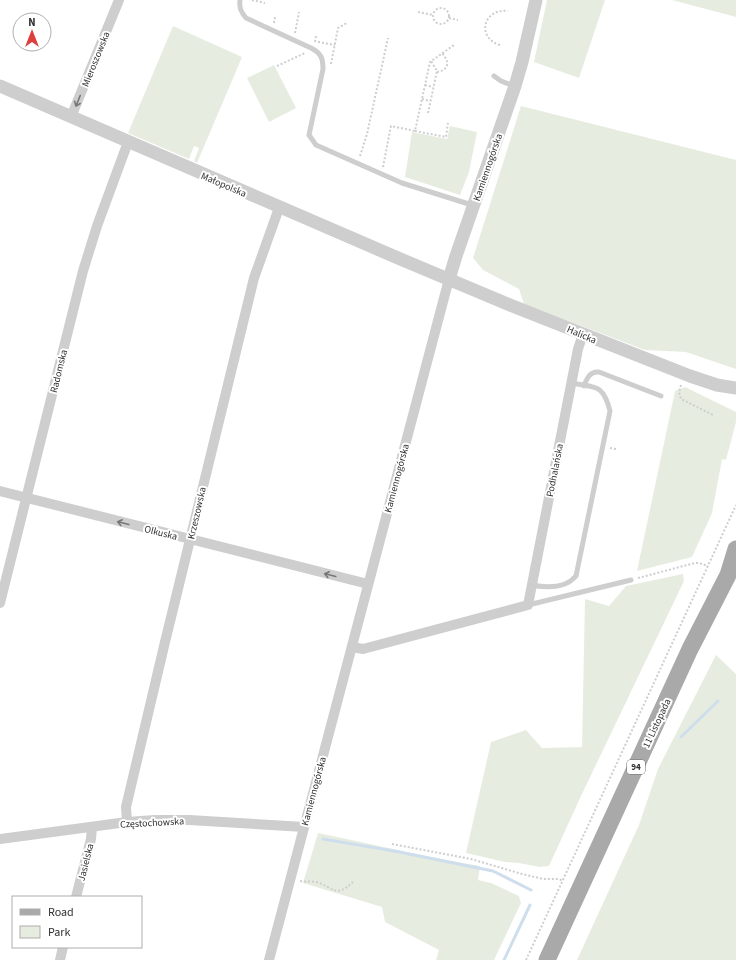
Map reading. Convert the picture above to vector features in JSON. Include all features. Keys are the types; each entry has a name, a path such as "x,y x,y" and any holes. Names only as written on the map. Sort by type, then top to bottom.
{"main road":[{"name":"11 Listopada","path":"547,960 690,649 732,569 736,549"}],"street":[{"name":"Mieroszowska","path":"72,118 120,0"},
{"name":"Kamiennogórska","path":"269,960 449,279 473,205 516,86 536,0"},
{"name":"Małopolska","path":"0,86 278,208 449,279"},
{"name":"Radomska","path":"0,603 83,272 97,226 128,142"},
{"name":"Krzeszowska","path":"127,822 126,807 254,278 278,208"},
{"name":"Halicka","path":"449,279 685,375 716,385 736,388"},
{"name":"Podhalańska","path":"528,606 578,350 583,334"},
{"name":"Halicka","path":"716,385 736,398"},
{"name":"Olkuska","path":"0,491 368,584"},
{"path":"352,647 363,649 528,606"},
{"name":"Częstochowska","path":"0,839 92,828 127,822 155,820 189,820 304,827"},
{"name":"Jasielska","path":"76,896 91,839 92,828"},
{"path":"60,960 63,948"}],"lane":[{"path":"240,0 240,8 246,18 311,48 320,54 323,69 310,135 316,145 402,183 473,205"},
{"path":"494,76 501,81 516,86"},
{"path":"584,386 594,371 660,396"},
{"path":"532,585 548,588 566,584 576,576 610,411 602,392 593,386 584,386 572,383"},
{"path":"528,606 631,580"}],"path":[{"path":"252,0 265,3"},
{"path":"443,8 448,12 449,18 447,22 441,24 435,21 433,15 437,9 443,8"},
{"path":"500,45 492,42 487,37 486,25 489,16 493,13 497,11 508,11"},
{"path":"294,40 299,12"},
{"path":"418,12 433,15"},
{"path":"449,18 458,20"},
{"path":"277,66 311,48 315,42 316,36"},
{"path":"358,163 367,134 388,38"},
{"path":"315,42 334,45"},
{"path":"415,131 431,61 454,45"},
{"path":"436,72 444,70 447,66 448,61 442,53"},
{"path":"428,113 436,72 431,61"},
{"path":"425,85 433,87"},
{"path":"422,99 430,101"},
{"path":"382,174 391,126 446,137 448,123"},
{"path":"685,375 679,392 681,399 713,415"},
{"path":"526,960 736,505"},
{"path":"631,580 695,563 708,566"},
{"path":"392,844 471,860 543,879 559,879 563,881"},
{"path":"300,880 316,882 331,890 337,891 345,889 353,882"}],"green space":[{"path":"547,0 605,0 579,78 534,62"},
{"path":"672,0 736,0 736,17"},
{"path":"173,26 242,57 197,163 194,161 199,148 194,146 189,159 128,133"},
{"path":"274,65 296,108 269,122 247,78"},
{"path":"521,106 736,160 736,369 686,352 645,350 524,304 519,289 483,270 473,258"},
{"path":"450,126 477,132 469,172 460,195 405,177 412,132 447,139"},
{"path":"685,387 736,412 736,422 726,460 722,459 712,513 692,557 637,571 675,391"},
{"path":"683,574 684,581 549,866 540,867 505,862 466,853 491,742 526,730 542,748 582,747 585,599 609,606 626,586"},
{"path":"716,655 736,674 736,960 577,960 639,825 658,769"},
{"path":"318,833 419,855 480,866 478,880 491,883 519,896 521,903 494,960 436,960 439,950 385,922 382,907 303,883"}],"waterway":[{"path":"681,737 718,701"},
{"path":"323,839 394,851 493,871 531,890"},
{"path":"504,960 530,905"}]}
